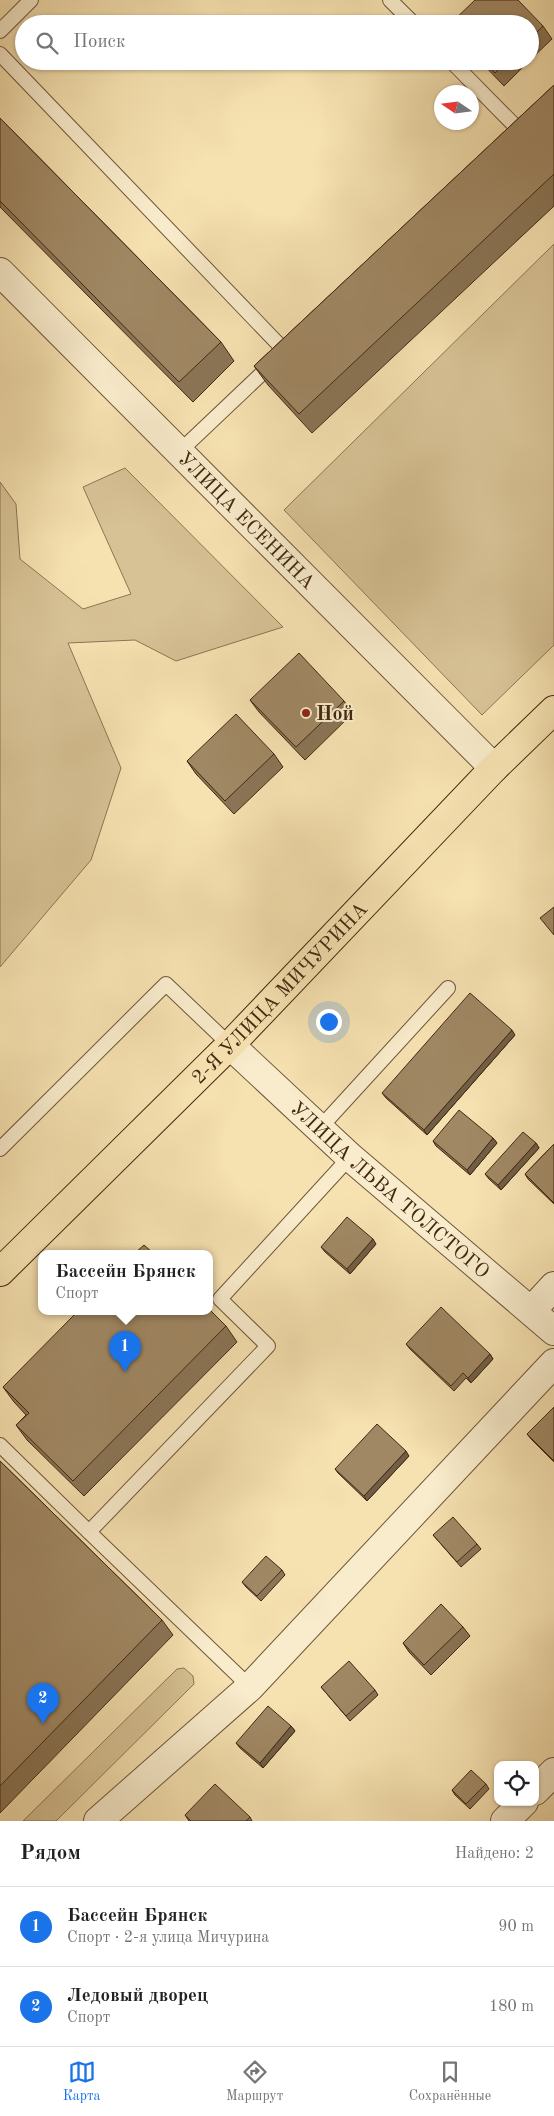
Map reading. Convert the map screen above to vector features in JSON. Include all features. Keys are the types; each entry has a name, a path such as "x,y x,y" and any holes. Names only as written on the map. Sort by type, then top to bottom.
{"main road":[{"name":"2-Я УЛИЦА МИЧУРИНА","path":"0,1272 230,1045 494,768 554,710"}],"street":[{"name":"УЛИЦА ЕСЕНИНА","path":"0,272 494,768"},
{"name":"УЛИЦА ЛЬВА ТОЛСТОГО","path":"230,1045 350,1157 532,1310 554,1331"},
{"path":"532,1310 554,1286"},
{"path":"98,1821 250,1687 554,1363"},
{"path":"539,1787 554,1772"},
{"path":"505,1821 520,1806"}],"lane":[{"path":"16,15 31,0"},
{"path":"390,0 405,15"},
{"path":"0,31 15,16"},
{"path":"0,54 15,69"},
{"path":"16,70 289,348 179,452"},
{"path":"460,70 519,130"},
{"path":"0,1148 166,984 230,1045"},
{"path":"319,1129 448,988"},
{"path":"89,1532 268,1346 220,1299 350,1157"},
{"path":"0,1444 250,1687"}],"shaded area":[{"path":"554,244 554,645 482,715 284,510"},
{"path":"125,468 283,627 176,661 135,640 68,643 121,768 91,860 0,967 0,482 16,504 20,559 83,609 131,594 83,487"},
{"path":"184,1668 193,1676 194,1684 56,1821 23,1821 177,1669"}],"building":[{"path":"475,0 518,0 532,15 459,15"},
{"path":"539,22 543,26 539,30"},
{"path":"554,85 554,174 299,414 254,366"},
{"path":"0,118 221,342 179,382 0,201"},
{"name":"Ной","path":"299,653 344,701 296,747 250,700"},
{"path":"236,714 274,754 225,801 187,761"},
{"path":"554,907 554,935 540,918"},
{"path":"470,993 512,1030 424,1130 382,1093"},
{"path":"459,1110 493,1138 467,1170 433,1141"},
{"path":"523,1132 536,1143 498,1185 485,1174"},
{"path":"554,1144 554,1203 525,1174"},
{"path":"347,1217 373,1239 347,1269 321,1247"},
{"path":"144,1245 150,1250 138,1250"},
{"path":"441,1307 490,1354 468,1378 463,1373 451,1386 406,1344"},
{"path":"213,1313 226,1326 73,1481 16,1425 29,1413 3,1387 74,1315 213,1315"},
{"path":"554,1407 554,1461 527,1434"},
{"path":"377,1424 406,1451 364,1496 335,1469"},
{"path":"0,1461 162,1620 0,1786"},
{"path":"453,1517 477,1544 457,1562 433,1535"},
{"path":"266,1556 282,1570 257,1596 242,1582"},
{"path":"441,1604 463,1627 424,1665 403,1643"},
{"path":"349,1661 375,1690 346,1716 321,1687"},
{"path":"268,1706 291,1726 260,1763 236,1743"},
{"path":"471,1770 486,1784 466,1804 452,1790"},
{"path":"215,1784 250,1817 246,1821 191,1821 185,1815"}],"place":[{"name":"Ной","path":"306,713"},
{"name":"Бассейн Брянск","path":"125,1372"},
{"name":"Ледовый дворец","path":"43,1724"}]}
